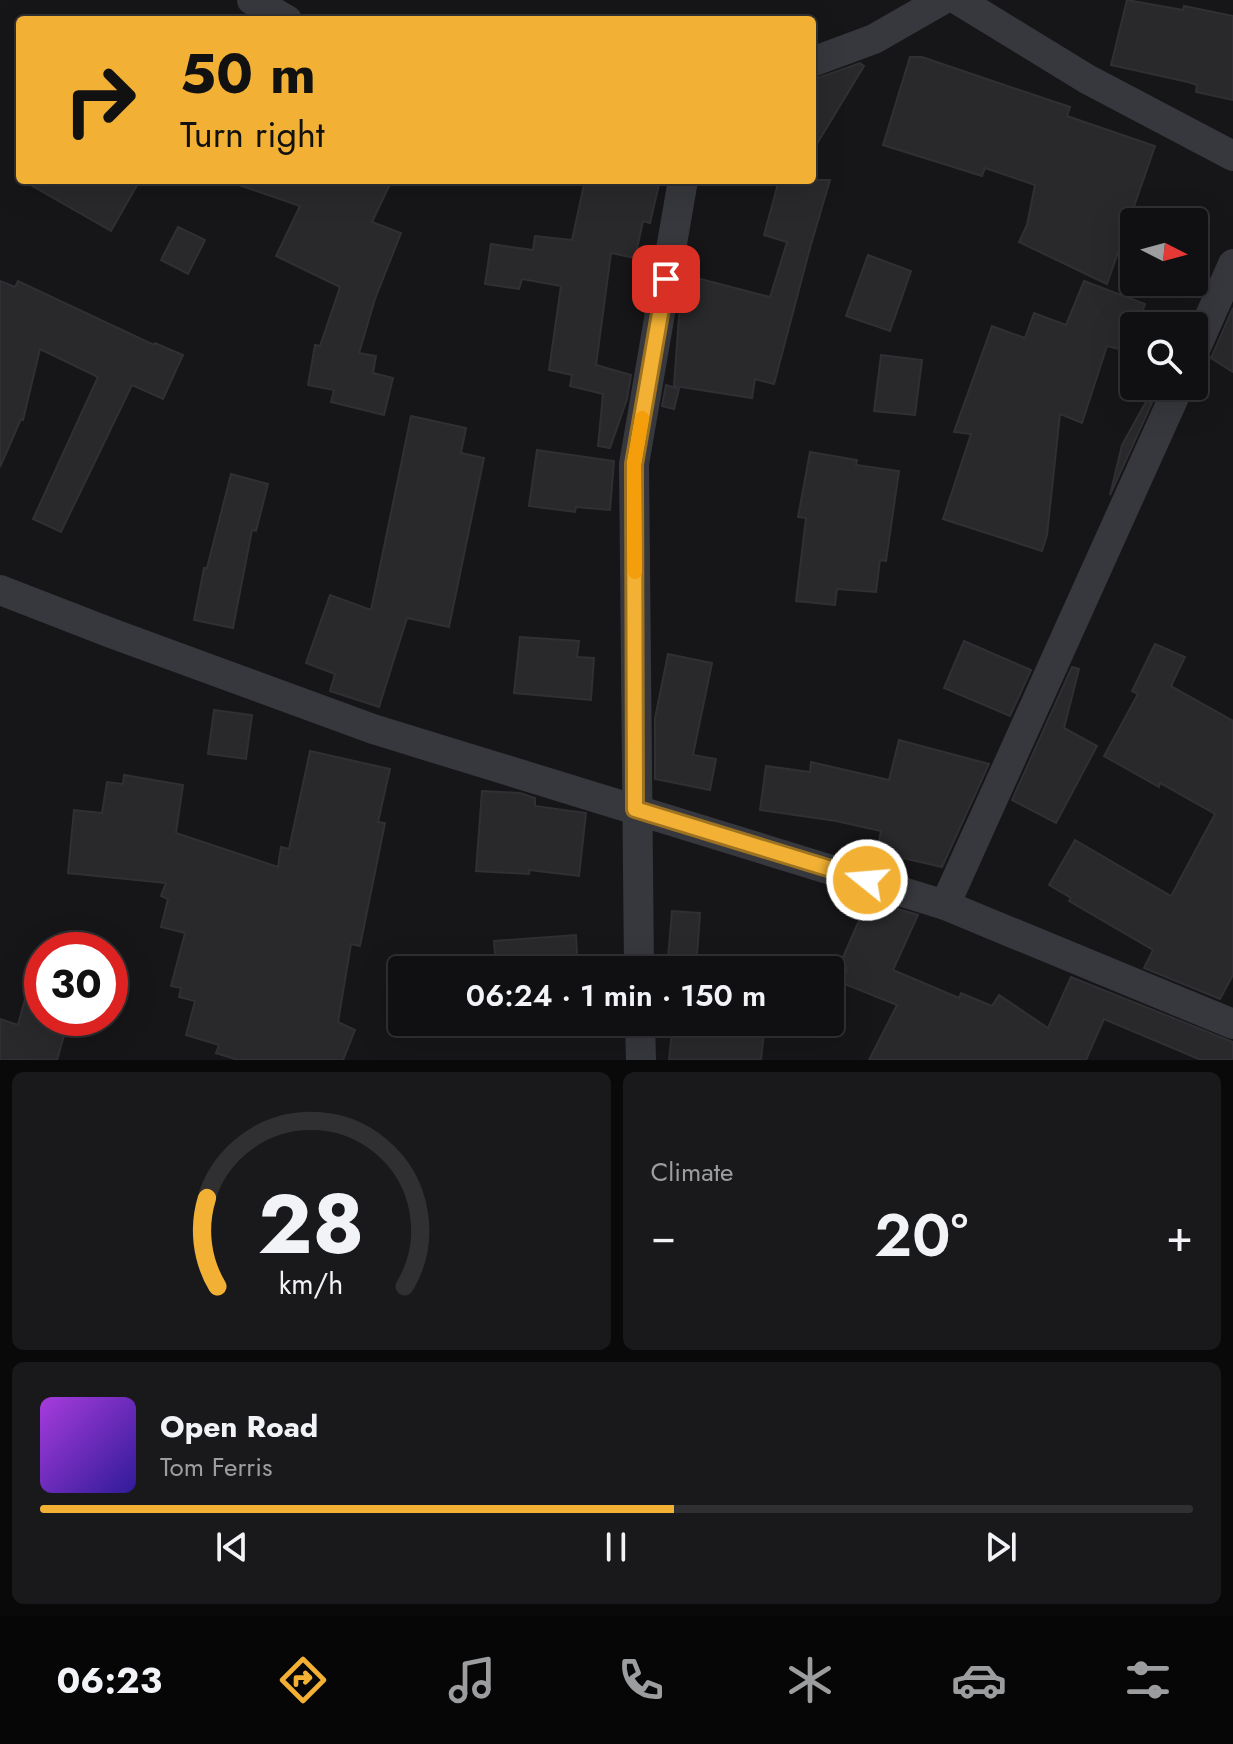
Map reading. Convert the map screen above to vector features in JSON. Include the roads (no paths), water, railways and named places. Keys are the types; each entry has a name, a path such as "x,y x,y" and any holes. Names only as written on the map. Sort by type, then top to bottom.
{"street":[{"path":"252,0 280,16"},
{"path":"816,61 874,39 942,0"},
{"path":"958,0 1087,79 1233,156"},
{"path":"639,956 634,464 686,184"},
{"path":"1208,320 1233,264"},
{"path":"945,905 1173,400"},
{"path":"0,590 373,729 945,905 1233,1024"},
{"path":"640,1036 641,1060"}]}
